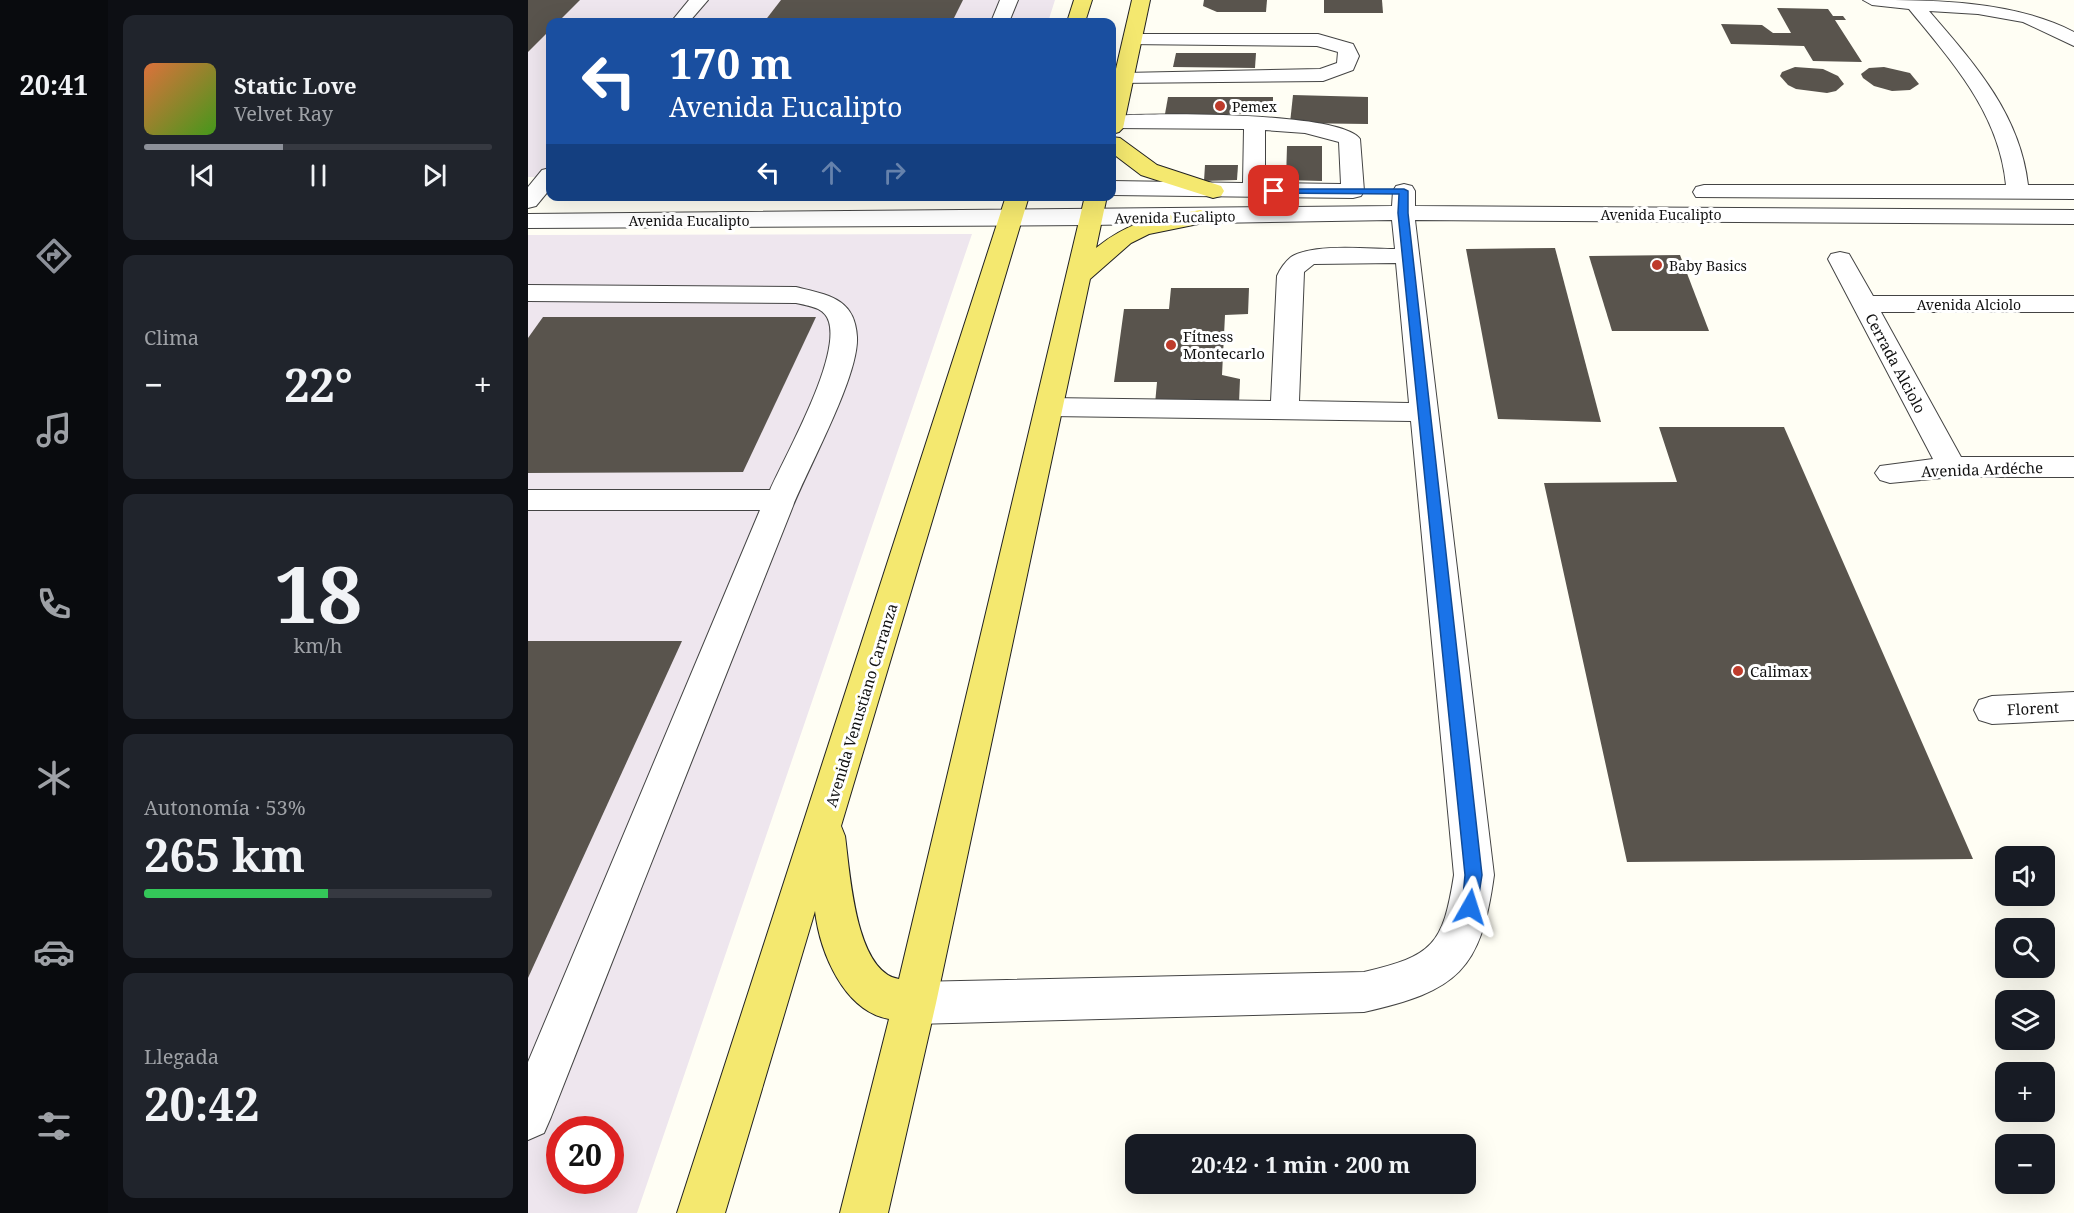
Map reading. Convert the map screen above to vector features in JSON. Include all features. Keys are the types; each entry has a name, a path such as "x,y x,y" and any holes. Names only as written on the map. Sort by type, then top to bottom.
{"main road":[{"path":"1077,18 1083,0"},
{"path":"1116,112 1141,0"},
{"path":"1116,135 1149,170 1173,180 1213,191"},
{"path":"864,1213 915,1004 1093,207"},
{"name":"Avenida Venustiano Carranza","path":"701,1213 995,276 1013,208"},
{"path":"1077,277 1123,238 1142,228 1200,217"},
{"path":"824,823 838,930 858,974 882,997 915,1004"}],"street":[{"path":"683,18 699,0"},
{"path":"1002,18 1009,0"},
{"path":"1872,0 1991,5 2021,10 2059,26 2074,40"},
{"path":"1913,3 1963,62 1984,93 2013,155 2018,192"},
{"path":"1116,131 1255,124 1323,75 1346,66 1349,56 1346,48 1318,40 1132,40"},
{"path":"915,1004 1364,992 1408,984 1442,966 1460,938 1470,907 1474,875 1422,412 1407,256 1391,195 1349,139 1339,132 1321,128 1284,101 1123,79"},
{"path":"1254,191 1255,124"},
{"name":"Avenida Eucalipto","path":"1116,188 2074,216"},
{"name":"Avenida Eucalipto","path":"1687,192 2074,192"},
{"name":"Avenida Eucalipto","path":"528,221 1093,207 1200,217 1391,195"},
{"path":"1285,410 1289,276 1294,266 1300,260 1313,256 1407,256"},
{"name":"Cerrada Alciolo","path":"1840,259 1952,467"},
{"path":"528,293 796,296 827,302 842,320 844,340 837,373 780,500 528,1118"},
{"name":"Avenida Alciolo","path":"1865,304 2074,304"},
{"path":"1049,407 1422,412"},
{"name":"Avenida Ardéche","path":"1890,473 1952,467 2074,467"},
{"path":"528,500 780,500"},
{"name":"Florent","path":"1992,710 2074,706"}],"shaded area":[{"path":"528,0 1055,0 1049,18 546,18 546,177 528,177"},
{"path":"972,234 637,1213 528,1213 528,235"}],"building":[{"path":"528,0 580,0 562,18 546,18 546,34 528,52"},
{"path":"781,0 963,0 954,18 767,18"},
{"path":"1204,0 1267,0 1266,12 1217,12 1203,6"},
{"path":"1324,0 1382,0 1383,13 1324,13"},
{"path":"1777,8 1828,9 1833,16 1843,16 1846,20 1835,20 1862,62 1813,61 1804,46 1731,44 1721,24 1762,25 1773,33 1791,33"},
{"name":"Pemex","path":"1176,53 1256,53 1255,68 1173,67"},
{"path":"1795,67 1823,69 1838,76 1844,84 1836,91 1827,93 1796,89 1788,85 1780,76 1782,72"},
{"path":"1884,67 1910,73 1919,84 1910,90 1892,91 1874,86 1861,74 1869,68"},
{"path":"1293,95 1368,97 1368,124 1290,123"},
{"name":"Pemex","path":"1168,97 1273,97 1273,114 1165,114"},
{"name":"Pemex","path":"1287,146 1322,146 1322,181 1286,180"},
{"path":"1205,165 1238,165 1237,180 1204,181"},
{"path":"1555,248 1601,422 1498,419 1466,249"},
{"path":"1680,255 1709,331 1612,331 1589,256"},
{"name":"Fitness Montecarlo","path":"1171,288 1249,288 1248,314 1225,315 1222,375 1240,379 1239,403 1155,404 1157,382 1114,382 1124,309 1169,309"},
{"path":"543,317 816,317 743,472 528,473 528,338"},
{"name":"Calimax","path":"1659,427 1784,427 1973,859 1627,862 1544,483 1677,482"},
{"path":"528,641 682,641 528,978"}],"place":[{"name":"Pemex","path":"1220,106"},
{"name":"Baby Basics","path":"1657,265"},
{"name":"Fitness Montecarlo","path":"1171,345"},
{"name":"Calimax","path":"1738,671"}],"route":[{"path":"1274,191 1404,191 1403,213 1422,412 1474,875 1470,907"}]}
